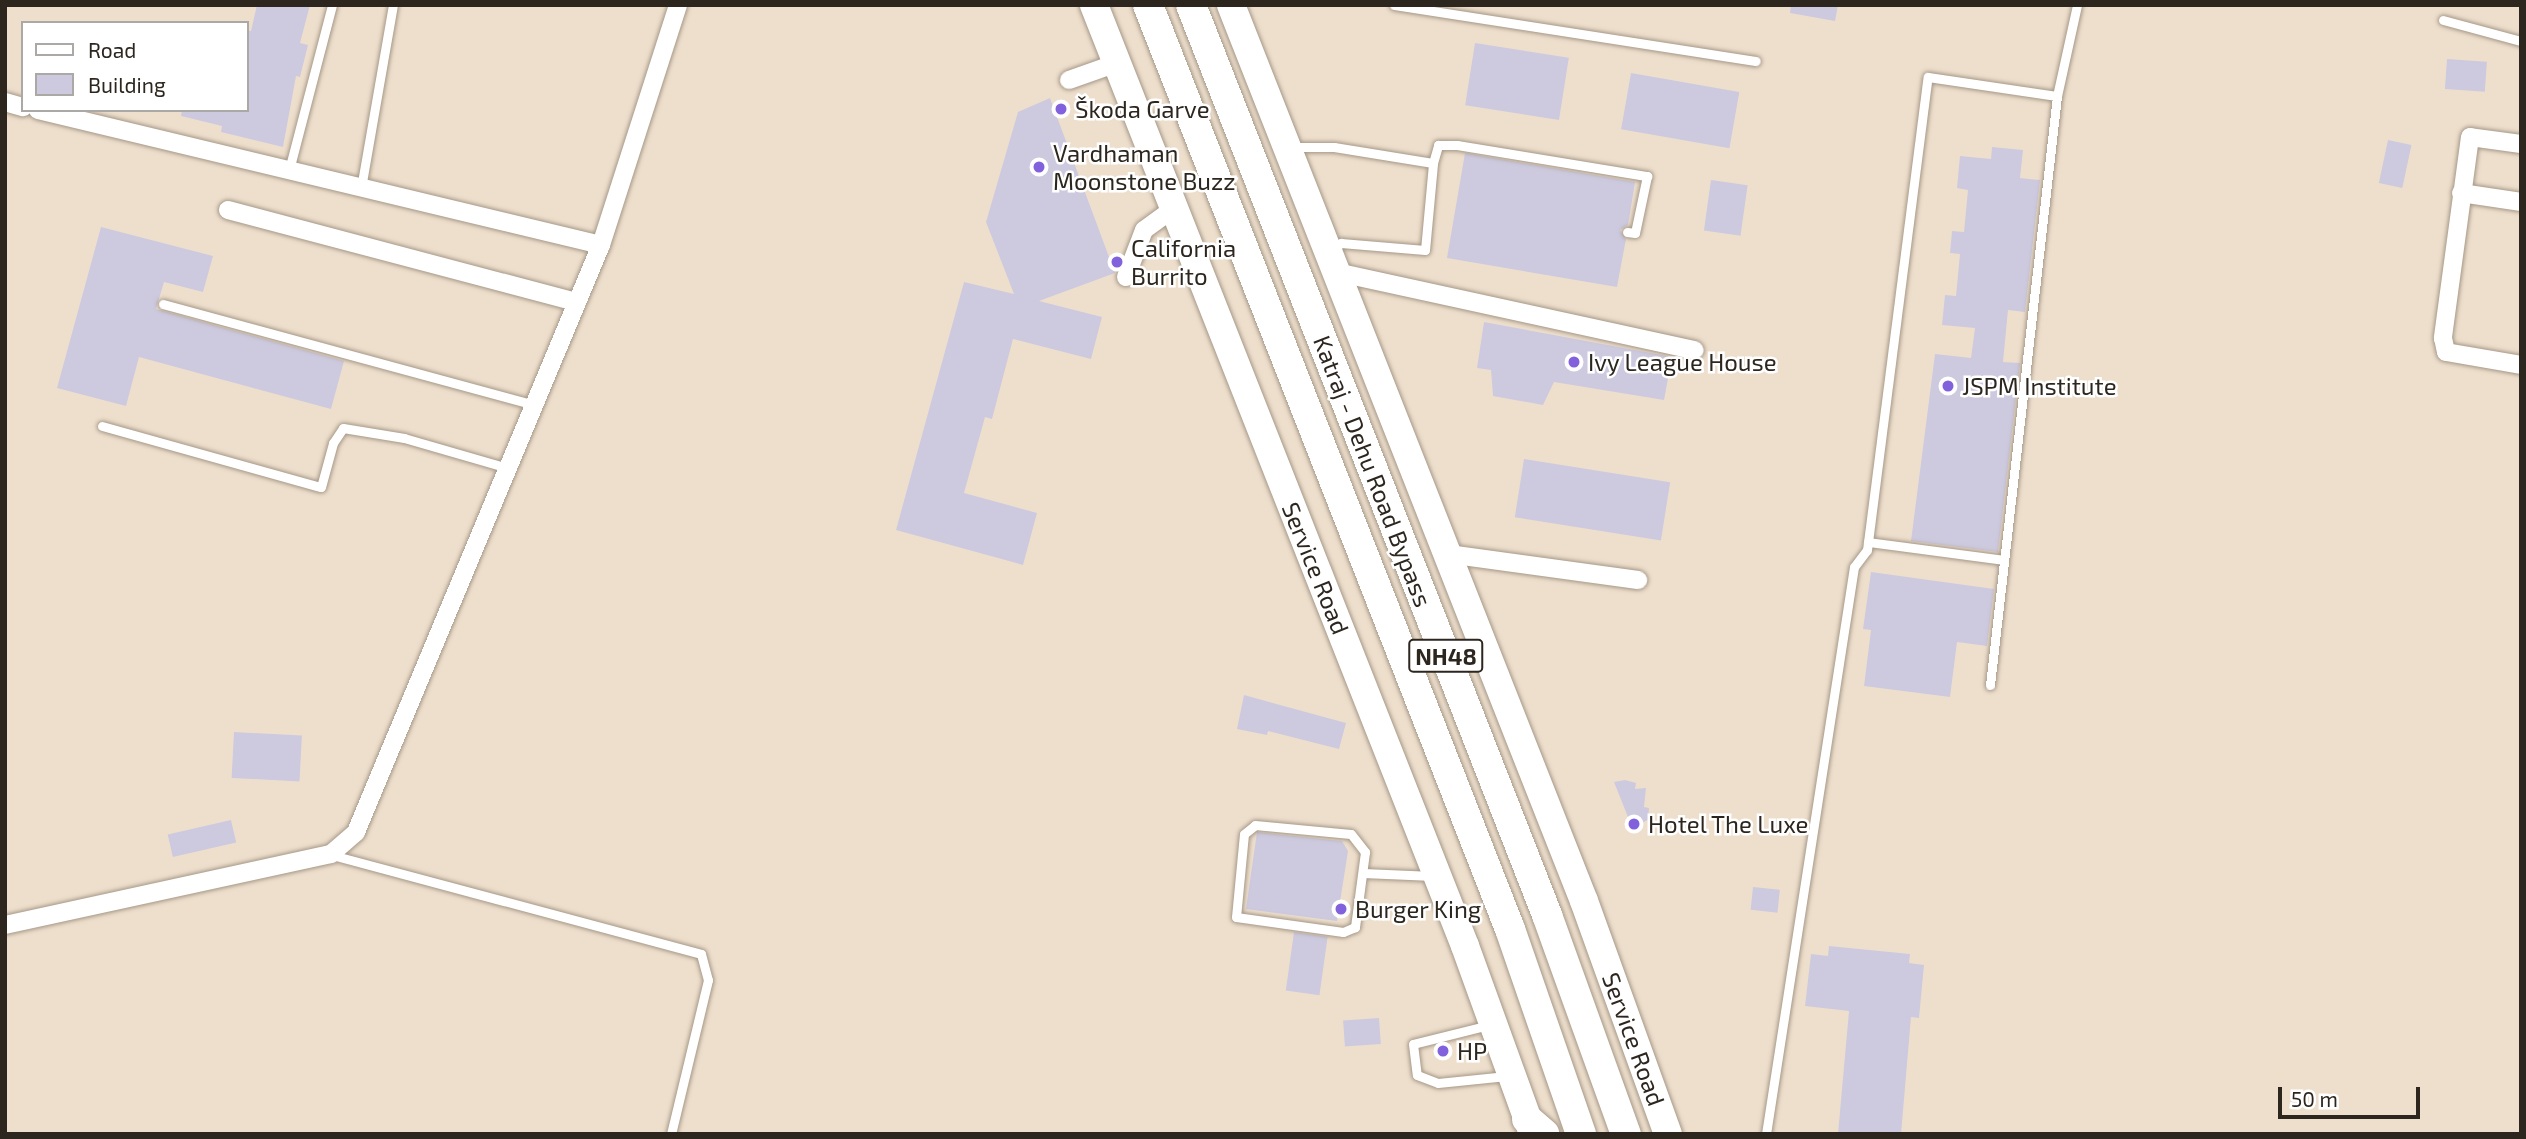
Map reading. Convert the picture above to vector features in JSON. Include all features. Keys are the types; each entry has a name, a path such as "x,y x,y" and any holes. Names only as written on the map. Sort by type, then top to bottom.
{"highway":[{"name":"Katraj - Dehu Road Bypass","path":"1148,5 1510,929 1581,1134"},
{"name":"Katraj - Dehu Road Bypass","path":"1191,5 1547,915 1626,1134"}],"main road":[{"name":"Service Road","path":"1094,5 1535,1129"},
{"name":"Service Road","path":"1231,5 1584,901 1668,1134"}],"street":[{"path":"5,925 331,854 356,832 600,245 678,5"},
{"path":"1069,80 1117,63"},
{"path":"46,112 600,245"},
{"path":"2521,144 2470,137 2443,338 2446,352 2521,365"},
{"path":"2461,193 2521,201"},
{"path":"1126,277 1143,230 1174,208"},
{"path":"228,210 577,302"},
{"path":"1333,263 1695,350"},
{"path":"1448,554 1637,580"}],"lane":[{"path":"289,170 332,5"},
{"path":"360,188 393,5"},
{"path":"1394,5 1756,61"},
{"path":"1990,685 2057,96 2077,5"},
{"path":"2443,20 2521,41"},
{"path":"1766,1134 1854,567 1868,542 1928,77 2057,96"},
{"path":"1333,263 1341,243 1425,250 1433,163 1438,145 1457,145 1647,176 1635,233 1627,232"},
{"path":"1287,147 1334,147 1433,163"},
{"path":"163,304 534,405"},
{"path":"102,426 321,487 333,443 343,428 404,438 508,468"},
{"path":"1868,542 2004,560"},
{"path":"1255,825 1351,834 1365,852 1363,873 1355,928 1350,930 1234,914 1244,834 1255,825"},
{"path":"331,854 701,954 708,980 671,1134"},
{"path":"1363,873 1438,877"},
{"path":"1493,1024 1413,1044 1417,1075 1438,1083 1512,1075"}],"building":[{"path":"257,5 310,5 300,43 308,45 300,77 296,76 283,147 221,132 222,126 181,116 182,112 248,112 248,30 251,31"},
{"path":"1791,5 1838,5 1835,21 1790,13"},
{"path":"1475,43 1569,58 1559,120 1465,105"},
{"path":"2447,59 2487,62 2485,92 2445,89"},
{"path":"1631,73 1739,92 1729,148 1621,129"},
{"path":"1050,98 1115,273 1039,301 1102,317 1091,359 1013,339 992,419 985,417 964,493 1037,513 1023,565 896,530 964,282 1014,294 986,222 1018,112"},
{"path":"2388,140 2411,145 2402,188 2379,183"},
{"path":"1992,147 2023,150 2020,178 2040,180 2025,312 2008,310 2003,362 2020,363 1998,552 1911,541 1935,354 1971,358 1975,328 1942,325 1945,295 1956,296 1960,254 1950,253 1952,231 1964,232 1968,190 1957,188 1960,156 1991,159"},
{"path":"1465,153 1635,182 1628,225 1620,230 1626,239 1617,287 1447,258"},
{"path":"1711,180 1748,185 1741,236 1704,231"},
{"path":"101,227 213,256 203,292 164,282 156,309 344,361 331,409 139,357 126,406 57,388"},
{"name":"Ivy League House","path":"1484,322 1672,357 1664,400 1554,382 1543,405 1493,396 1491,370 1477,368"},
{"path":"1524,459 1670,482 1661,540 1515,517"},
{"path":"1871,572 1994,589 1987,646 1957,642 1950,697 1864,686 1871,630 1863,629"},
{"path":"1244,695 1346,723 1339,749 1268,731 1267,735 1237,729"},
{"path":"234,732 302,736 299,781 232,778"},
{"path":"1625,780 1636,783 1635,789 1646,788 1644,807 1649,808 1648,820 1632,827 1614,782"},
{"path":"231,820 236,842 173,857 168,835"},
{"path":"1257,832 1342,841 1348,851 1337,921 1246,909"},
{"path":"1753,887 1780,890 1777,913 1751,910"},
{"path":"1294,932 1328,937 1319,995 1286,990"},
{"path":"1829,946 1910,954 1909,963 1924,965 1919,1018 1911,1017 1901,1134 1838,1134 1849,1011 1805,1006 1811,954 1828,956"},
{"path":"1379,1018 1381,1044 1345,1046 1343,1021"}],"place":[{"name":"Škoda Garve","path":"1061,109"},
{"name":"Vardhaman Moonstone Buzz","path":"1039,167"},
{"name":"California Burrito","path":"1117,262"},
{"name":"Ivy League House","path":"1574,362"},
{"name":"JSPM Institute","path":"1948,386"},
{"name":"Hotel The Luxe","path":"1634,824"},
{"name":"Burger King","path":"1341,909"},
{"name":"HP","path":"1443,1051"}]}
